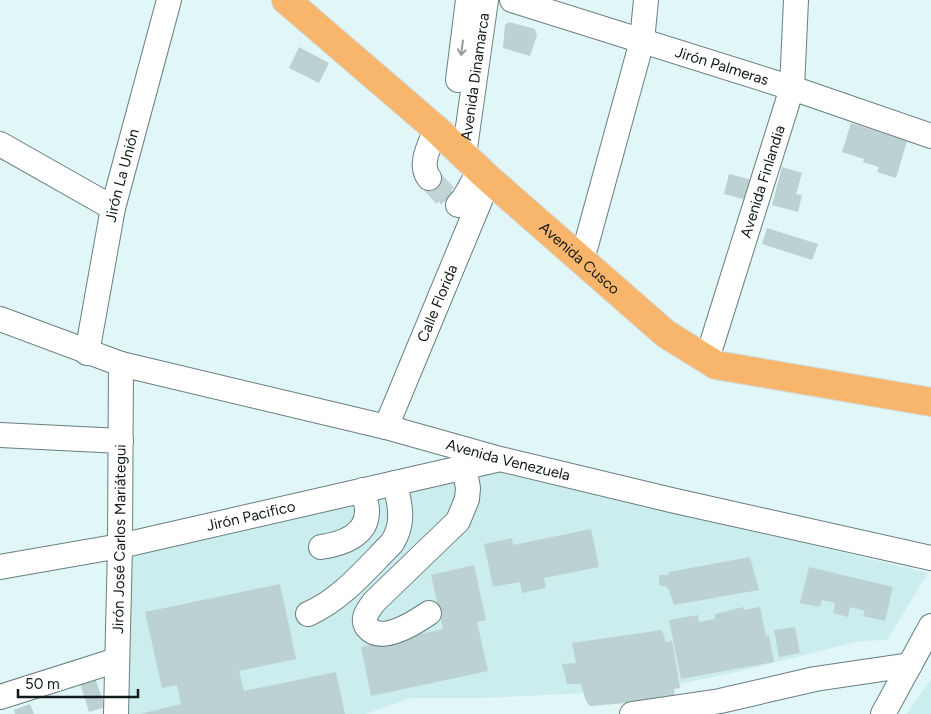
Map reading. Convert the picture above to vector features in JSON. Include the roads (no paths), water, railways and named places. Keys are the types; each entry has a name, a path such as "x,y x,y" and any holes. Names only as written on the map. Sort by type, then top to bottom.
{"highway":[{"name":"Avenida Cusco","path":"286,0 666,334 716,365 931,402"}],"street":[{"name":"Jirón La Unión","path":"87,353 113,208 169,0"},
{"name":"Avenida Dinamarca","path":"464,155 468,0"},
{"name":"Avenida Dinamarca","path":"464,155 486,0"},
{"name":"Jirón Palmeras","path":"512,0 792,88 931,136"},
{"path":"582,260 642,41 646,0"},
{"name":"Avenida Finlandia","path":"707,359 792,88 796,0"},
{"path":"0,144 113,208"},
{"path":"428,178 424,172 424,163 464,155"},
{"name":"Calle Florida","path":"386,427 460,205 464,155"},
{"name":"Avenida Venezuela","path":"0,319 87,353 121,364 386,427 500,459 671,500 931,558"},
{"name":"Jirón José Carlos Mariátegui","path":"116,714 120,546 121,364"},
{"path":"0,435 121,441"},
{"name":"Jirón Pacifico","path":"0,567 120,546 500,459"},
{"path":"429,613 404,628 384,634 368,628 365,619 367,611 374,602 458,521 467,499 468,488 464,467"},
{"path":"308,614 325,606 338,596 392,543 401,522 395,483"},
{"path":"321,547 340,544 349,540 361,529 365,522 367,510 363,490"},
{"path":"883,714 931,626"},
{"path":"0,696 117,660"},
{"path":"632,714 720,701 815,679 910,665"}],"tunnel":[{"path":"429,178 448,199"}]}
